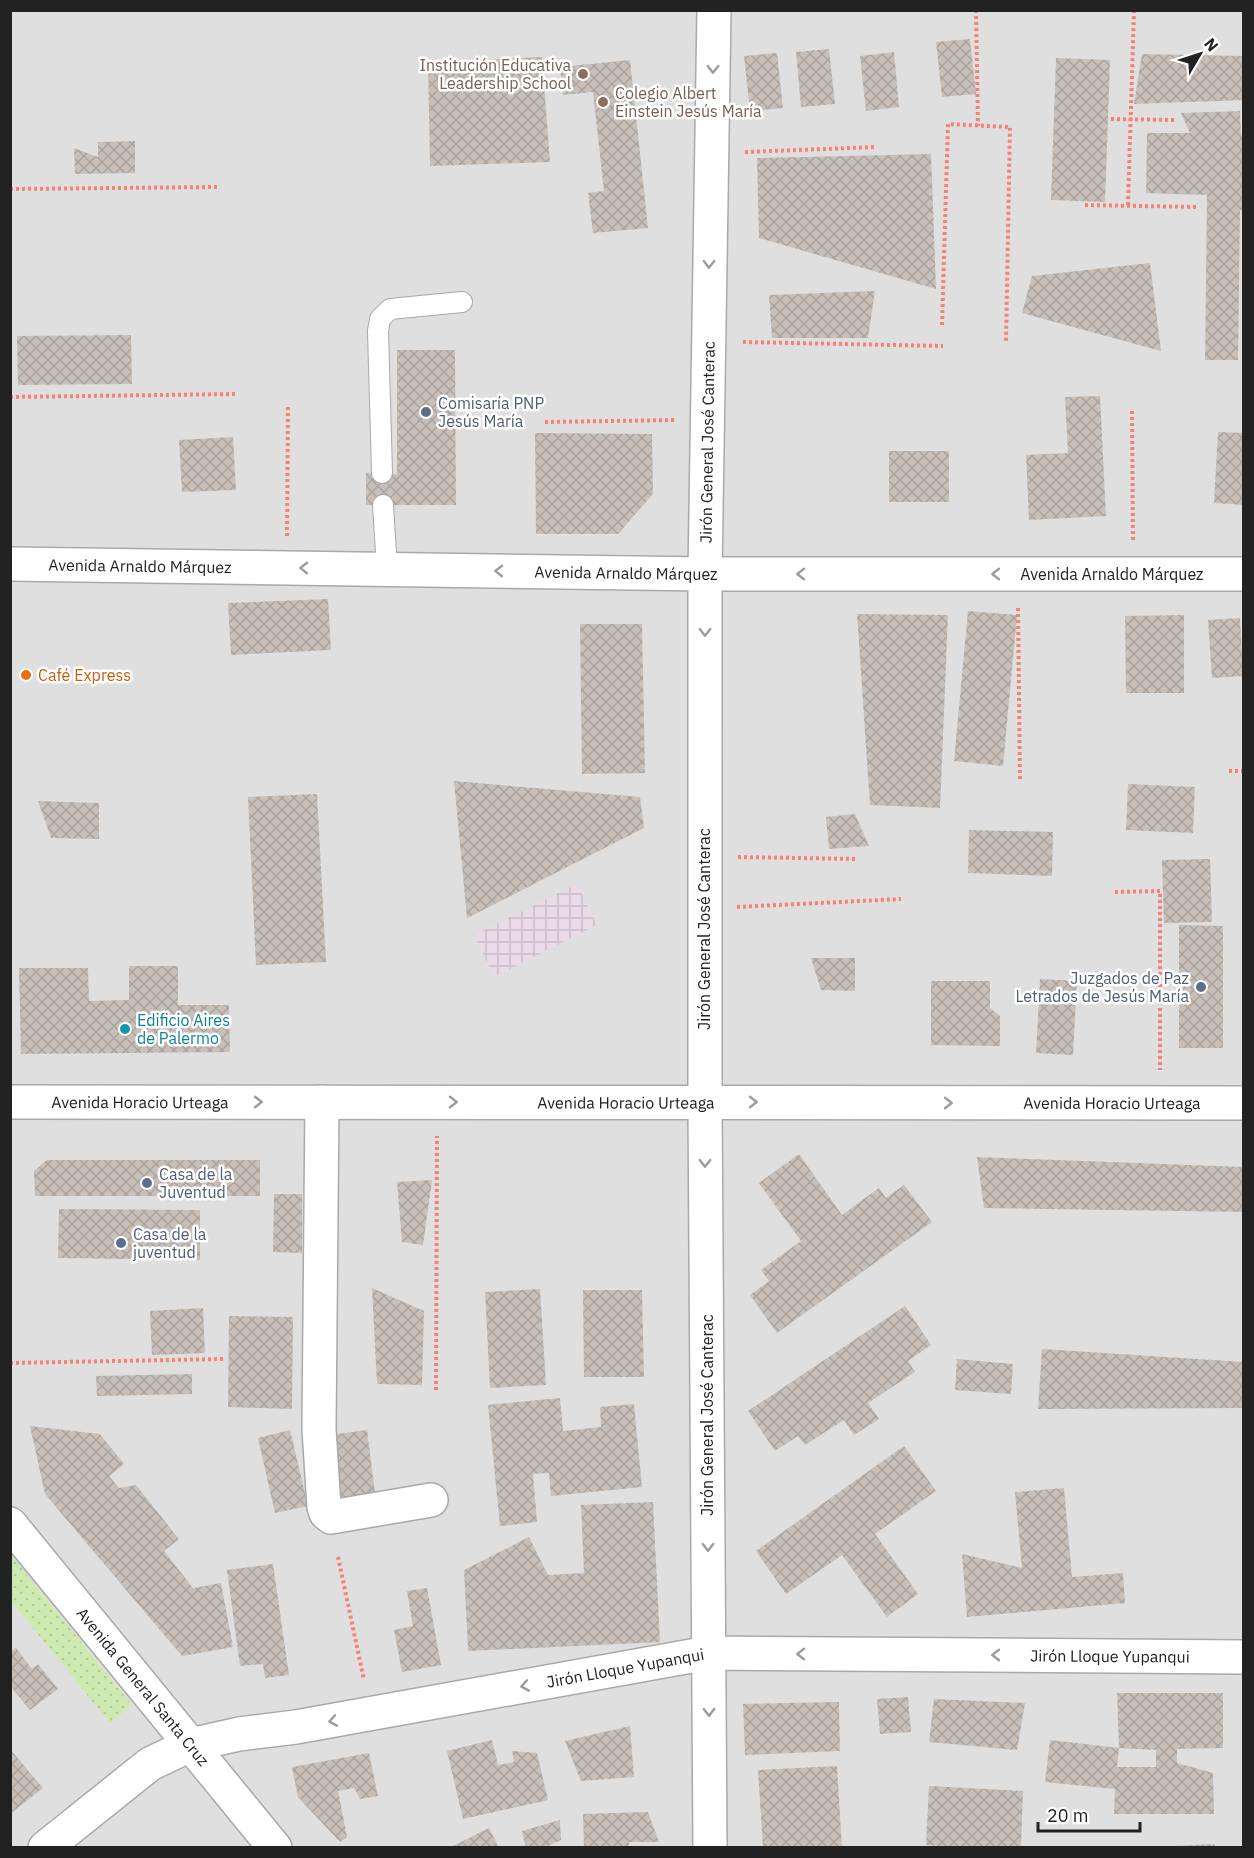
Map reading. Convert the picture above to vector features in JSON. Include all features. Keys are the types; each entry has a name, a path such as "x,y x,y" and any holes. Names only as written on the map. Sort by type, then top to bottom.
{"street":[{"name":"Jirón General José Canterac","path":"710,1848 704,908 705,574 714,10"},
{"name":"Avenida Arnaldo Márquez","path":"10,564 705,574 1244,574"},
{"name":"Avenida Horacio Urteaga","path":"10,1102 1244,1103"},
{"path":"322,1102 319,1430 324,1507 326,1513 331,1517 431,1500"},
{"name":"Avenida General Santa Cruz","path":"10,1524 275,1848"},
{"name":"Jirón Lloque Yupanqui","path":"45,1848 150,1764 190,1745 239,1734 372,1714 708,1653 1244,1657"}],"lane":[{"path":"382,473 378,331 380,319 390,309 462,302"},
{"path":"383,505 387,569"}],"path":[{"path":"976,10 978,126"},
{"path":"1128,205 1134,10"},
{"path":"1111,118 1175,120"},
{"path":"942,325 948,124 1010,127 1006,341"},
{"path":"711,153 876,147"},
{"path":"10,189 220,187"},
{"path":"1085,204 1196,207"},
{"path":"708,341 943,346"},
{"path":"10,397 237,394"},
{"path":"286,568 288,404"},
{"path":"1132,411 1134,574"},
{"path":"545,422 707,419"},
{"path":"1017,574 1020,782"},
{"path":"1229,771 1244,771"},
{"path":"705,857 857,859"},
{"path":"1115,892 1160,891 1160,1103"},
{"path":"704,908 901,899"},
{"path":"436,1390 438,1102"},
{"path":"10,1363 223,1359"},
{"path":"338,1557 372,1714"}],"shaded area":[{"path":"11,11 1243,11 1243,1847 11,1848"},
{"path":"577,884 597,925 494,977 474,935"}],"green space":[{"path":"11,1555 132,1705 110,1723 11,1601"}],"building":[{"path":"970,39 976,94 942,97 936,42"},
{"path":"829,49 835,104 801,107 796,52"},
{"path":"894,52 899,107 866,111 860,56"},
{"path":"777,53 783,108 750,111 744,56"},
{"path":"1142,54 1244,56 1244,100 1134,104"},
{"path":"542,57 550,162 430,166 428,62"},
{"path":"1056,58 1110,60 1105,202 1051,200"},
{"path":"630,60 648,228 593,233 588,193 604,191 593,92 563,95 560,67"},
{"path":"1240,111 1241,136 1244,137 1244,211 1240,210 1238,360 1205,360 1207,195 1146,193 1147,133 1190,133 1181,113"},
{"path":"135,141 135,173 75,174 74,148 98,157 98,142"},
{"path":"931,154 936,289 759,238 757,158"},
{"path":"1150,263 1161,351 1022,313 1032,276"},
{"path":"875,291 868,338 772,338 769,295"},
{"path":"131,335 132,384 18,385 17,336"},
{"name":"Comisaría PNP Jesús María","path":"397,350 455,350 456,505 366,505 366,473 397,474"},
{"path":"1100,396 1106,516 1029,520 1026,455 1068,453 1065,397"},
{"path":"1218,432 1244,433 1244,505 1214,503"},
{"path":"535,433 652,434 653,494 618,534 536,534"},
{"path":"233,437 236,490 182,492 179,440"},
{"path":"889,451 949,451 949,502 889,502"},
{"path":"328,599 331,650 231,655 228,603"},
{"path":"968,611 1017,615 1003,766 954,761"},
{"path":"857,614 948,615 940,808 870,805"},
{"path":"1184,615 1184,693 1126,693 1125,616"},
{"path":"1240,618 1243,676 1212,678 1208,620"},
{"path":"580,624 642,624 645,773 582,774"},
{"path":"454,781 640,797 644,828 467,918"},
{"path":"1128,784 1195,787 1193,833 1126,830"},
{"path":"317,794 326,962 256,965 248,797"},
{"path":"38,801 99,803 99,839 51,838"},
{"path":"855,814 869,846 829,849 826,817"},
{"path":"969,830 1053,832 1052,876 968,873"},
{"path":"1210,859 1212,922 1164,923 1162,860"},
{"name":"Juzgados de Paz Letrados de Jesús María","path":"1179,925 1223,926 1223,1048 1179,1048"},
{"path":"811,958 855,958 855,991 821,990"},
{"name":"Edificio Aires de Palermo","path":"129,966 178,966 178,1005 229,1005 230,1052 21,1054 19,968 88,968 89,1001 129,1000"},
{"path":"1040,979 1077,981 1073,1055 1036,1053"},
{"path":"931,981 990,981 990,1008 1000,1016 1000,1046 931,1045"},
{"path":"799,1154 842,1215 879,1188 886,1198 904,1185 932,1222 777,1333 750,1295 769,1281 761,1270 801,1241 759,1183"},
{"path":"977,1157 1244,1167 1244,1212 984,1208"},
{"name":"Casa de la Juventud","path":"47,1160 260,1160 260,1196 35,1196 34,1171"},
{"path":"432,1180 423,1245 402,1242 397,1182"},
{"path":"274,1194 302,1194 302,1253 273,1252"},
{"path":"59,1209 200,1210 200,1260 58,1258"},
{"path":"372,1288 424,1311 422,1385 377,1384"},
{"path":"540,1289 546,1385 490,1388 485,1292"},
{"path":"583,1290 642,1290 644,1377 584,1377"},
{"path":"905,1306 931,1345 908,1361 915,1372 868,1403 879,1419 854,1435 844,1420 805,1445 798,1436 775,1451 748,1411"},
{"path":"203,1308 205,1353 152,1355 150,1311"},
{"path":"229,1316 293,1317 292,1409 228,1407"},
{"path":"1042,1349 1244,1362 1244,1408 1038,1409"},
{"path":"957,1359 1013,1364 1011,1394 955,1390"},
{"path":"192,1374 192,1394 97,1396 96,1376"},
{"path":"560,1398 563,1431 601,1427 600,1407 634,1404 642,1487 551,1496 549,1473 533,1474 537,1522 500,1526 488,1405"},
{"path":"30,1426 100,1434 124,1464 109,1476 119,1488 136,1485 179,1539 164,1551 193,1588 221,1583 233,1647 182,1656 45,1494"},
{"path":"290,1430 308,1506 275,1513 258,1438"},
{"path":"367,1430 375,1493 339,1498 330,1435"},
{"path":"904,1446 936,1491 875,1534 918,1594 887,1617 842,1555 786,1594 756,1551"},
{"path":"1064,1488 1072,1577 1123,1573 1125,1603 967,1617 962,1554 1022,1568 1015,1492"},
{"path":"653,1502 660,1642 468,1651 464,1570 529,1537 548,1575 584,1573 581,1505"},
{"path":"273,1564 289,1675 265,1678 263,1664 240,1666 227,1570"},
{"path":"427,1588 441,1665 402,1672 394,1630 413,1626 407,1591"},
{"path":"16,1648 32,1669 38,1664 58,1689 30,1710 10,1686 10,1652"},
{"path":"1117,1693 1223,1693 1223,1748 1177,1749 1177,1763 1213,1773 1214,1814 1114,1814 1115,1789 1045,1782 1050,1740 1119,1748","holes":["1119,1748 1156,1750 1156,1767 1117,1767"]},
{"path":"908,1697 911,1732 880,1734 877,1699"},
{"path":"934,1699 1025,1703 1017,1750 929,1742"},
{"path":"839,1702 840,1751 745,1755 743,1704"},
{"path":"630,1726 634,1777 581,1781 565,1741"},
{"path":"492,1740 498,1765 514,1762 512,1751 537,1753 548,1800 463,1819 447,1751"},
{"path":"10,1749 43,1788 10,1814"},
{"path":"369,1753 378,1796 360,1799 354,1788 338,1791 347,1837 340,1842 298,1797 292,1767"},
{"path":"837,1766 842,1848 763,1848 758,1770"},
{"path":"929,1786 1023,1791 1021,1847 972,1848 926,1845"},
{"path":"648,1812 659,1842 629,1842 629,1848 584,1848 583,1814"},
{"path":"560,1820 561,1840 544,1848 526,1848 522,1831"},
{"path":"489,1828 499,1848 449,1848"},
{"path":"1215,1844 1215,1848 1175,1848 1175,1846"}],"place":[{"name":"Institución Educativa Leadership School","path":"583,74"},
{"name":"Colegio Albert Einstein Jesús María","path":"603,102"},
{"name":"Comisaría PNP Jesús María","path":"426,412"},
{"name":"Café Express","path":"26,675"},
{"name":"Juzgados de Paz Letrados de Jesús María","path":"1201,987"},
{"name":"Edificio Aires de Palermo","path":"125,1029"},
{"name":"Casa de la Juventud","path":"147,1183"},
{"name":"Casa de la juventud","path":"121,1243"}]}
